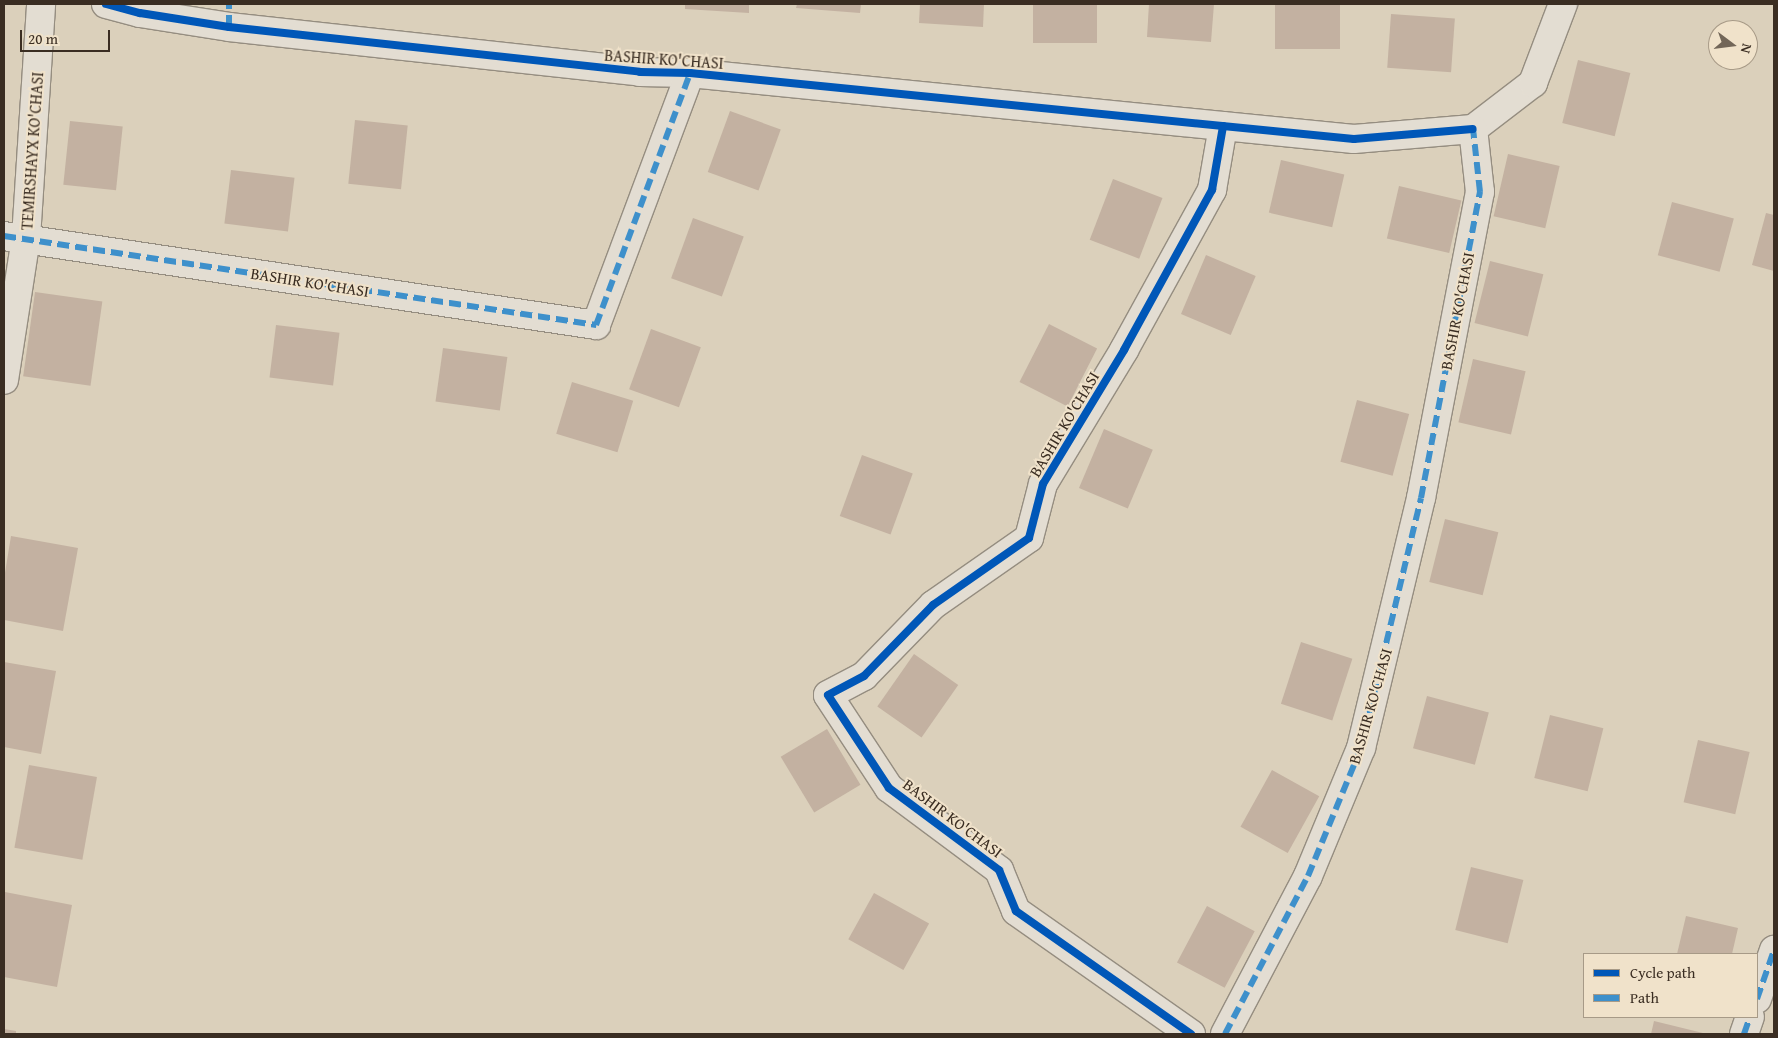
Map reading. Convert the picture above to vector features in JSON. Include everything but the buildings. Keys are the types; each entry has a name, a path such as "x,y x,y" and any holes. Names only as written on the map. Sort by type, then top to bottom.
{"street":[{"name":"TEMIRSHAYX KO'CHASI","path":"4,380 15,237 41,4"},
{"name":"BASHIR KO'CHASI","path":"106,4 140,13 229,16 640,72 690,73 1354,139 1473,129 1480,192 1421,498 1361,748 1308,876 1225,1034"},
{"path":"1473,129 1533,82 1562,4"},
{"name":"BASHIR KO'CHASI","path":"15,237 596,325 690,73"},
{"name":"BASHIR KO'CHASI","path":"1191,1034 1016,911 999,870 889,788 828,695 864,676 933,605 1028,538 1043,484 1124,350 1212,190 1223,126"},
{"path":"1758,996 1774,950"},
{"path":"1744,1034 1750,1018"}],"marked path":[{"path":"229,4 229,27"},
{"path":"4,236 596,325 690,73"},
{"path":"1225,1034 1308,876 1361,748 1421,498 1480,192 1473,129"},
{"path":"1758,996 1774,950"},
{"path":"1744,1034 1750,1018"}],"cycle path":[{"path":"106,4 140,13 229,27 640,72 690,73 1354,139 1473,129"},
{"path":"1191,1034 1016,911 999,870 889,788 828,695 864,676 933,605 1029,538 1043,484 1124,350 1212,190 1223,126"}]}
